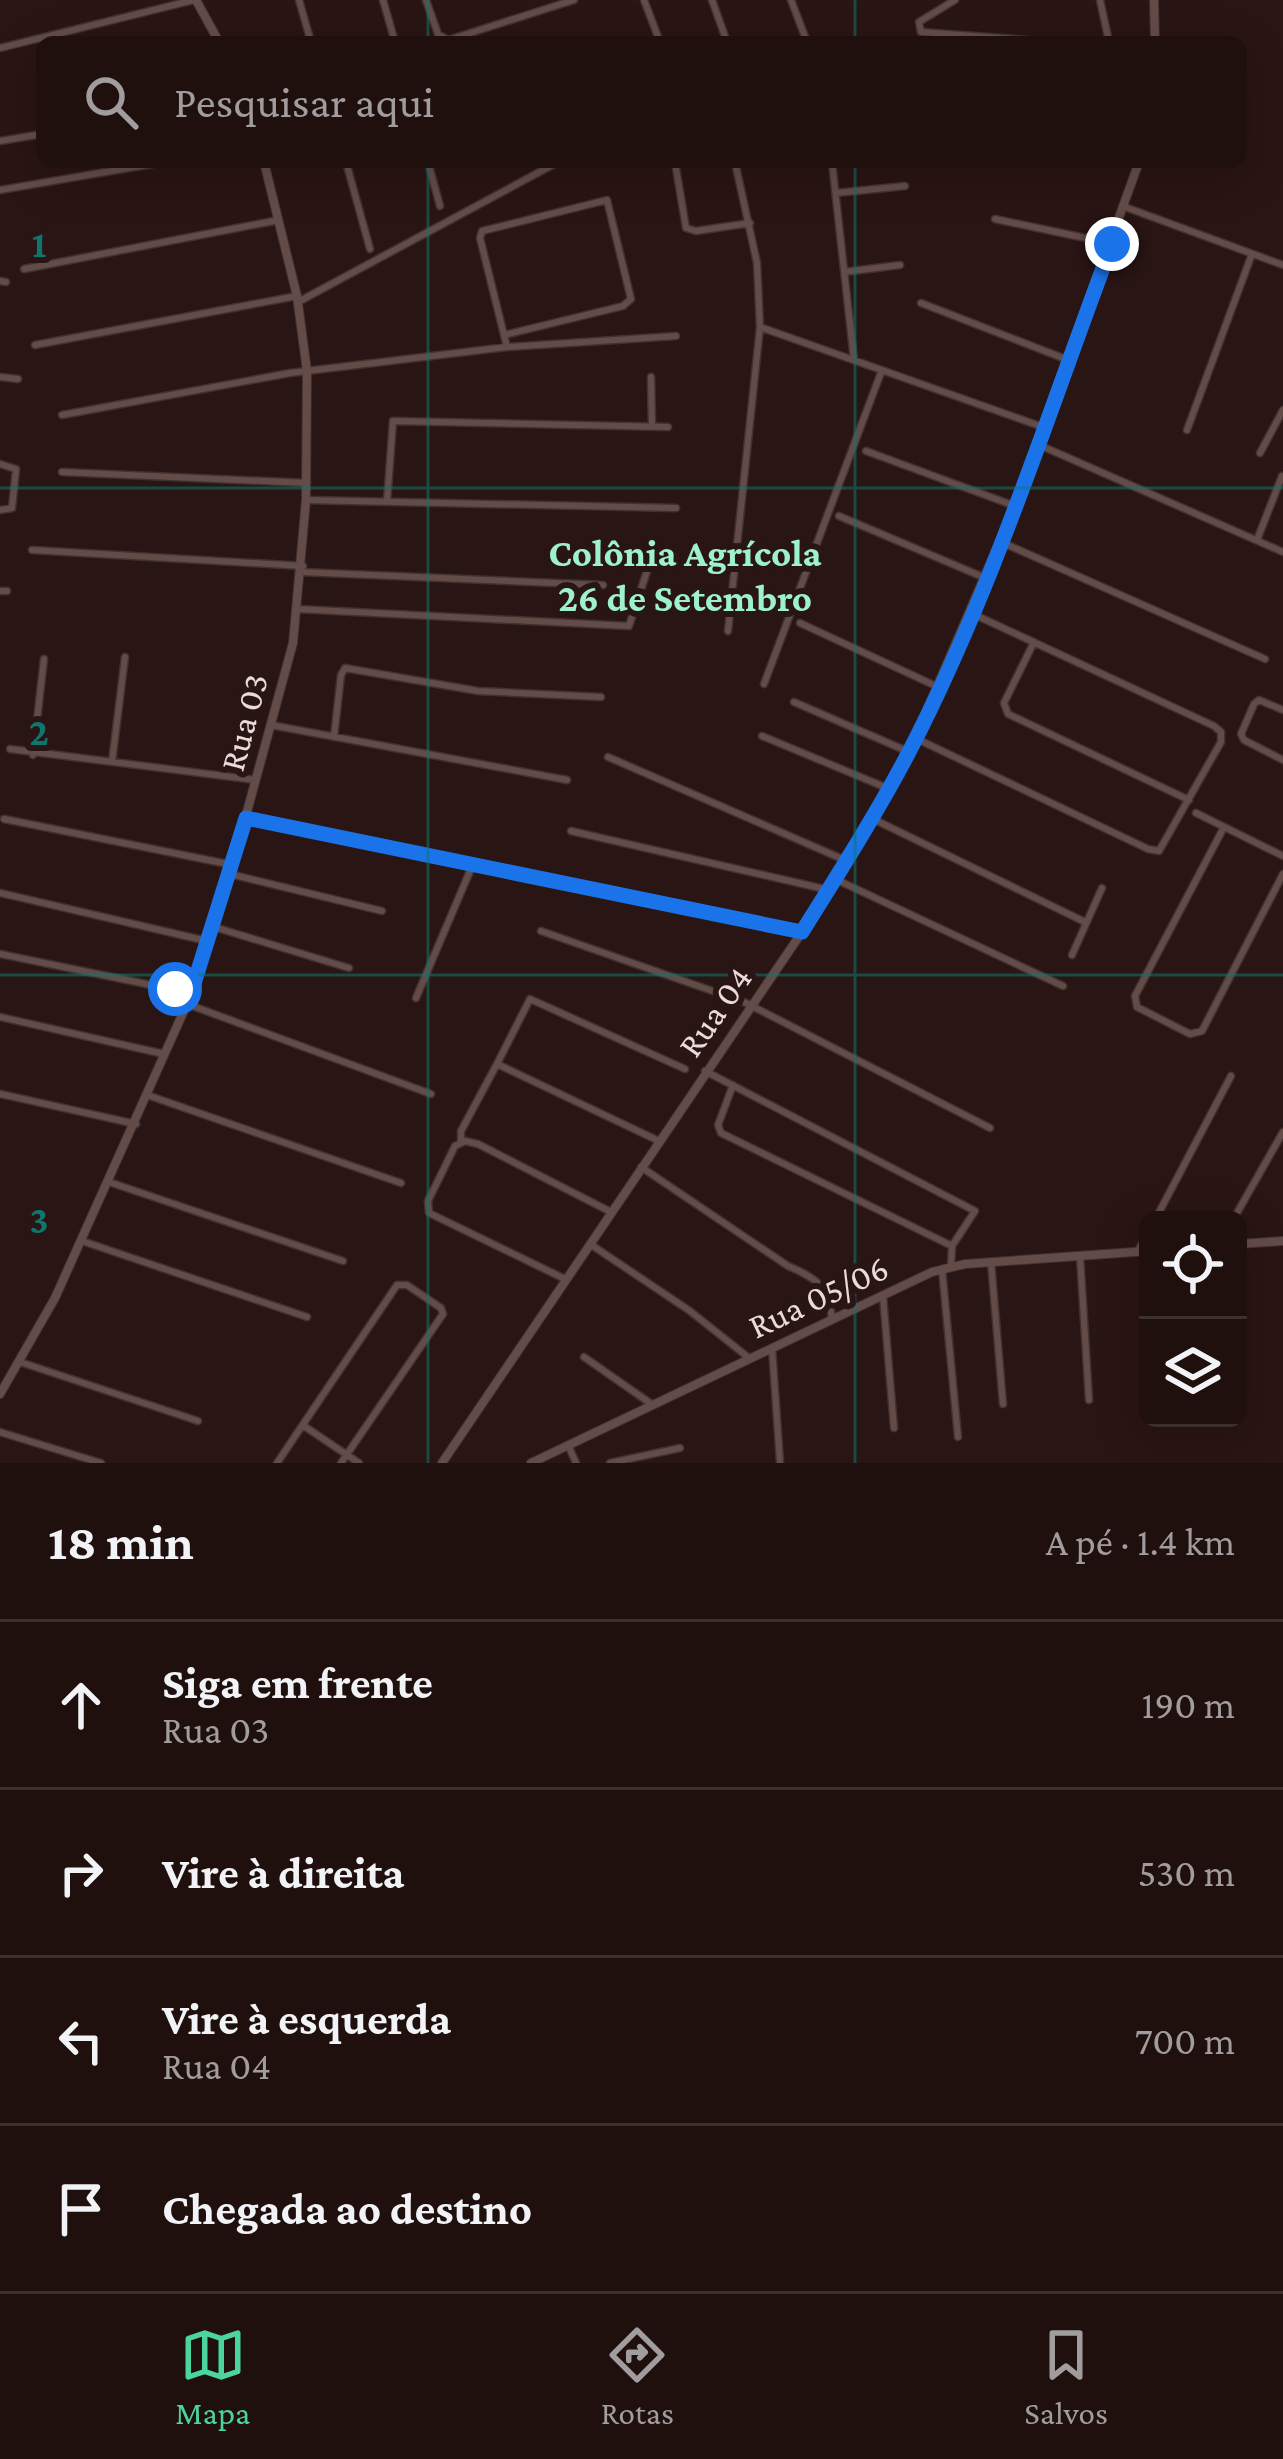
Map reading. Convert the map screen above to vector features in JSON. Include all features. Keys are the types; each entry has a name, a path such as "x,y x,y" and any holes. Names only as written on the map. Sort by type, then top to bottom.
{"street":[{"path":"53,36 214,0"},
{"path":"299,0 309,36"},
{"path":"383,0 393,36"},
{"path":"426,0 441,36"},
{"path":"461,36 574,0"},
{"path":"644,0 658,36"},
{"path":"712,0 725,36"},
{"path":"791,0 804,36"},
{"path":"955,0 919,22 921,32 974,36"},
{"path":"1100,0 1104,36"},
{"path":"1154,0 1155,36"},
{"path":"197,3 216,36"},
{"path":"0,48 36,40"},
{"path":"0,141 36,135"},
{"path":"0,190 129,168"},
{"name":"Rua 03","path":"0,1394 82,1241 187,1004 232,869 292,643 307,500 307,371 297,299 266,168"},
{"path":"348,168 370,249"},
{"path":"430,168 440,206"},
{"path":"35,345 297,299 547,168"},
{"path":"676,168 686,228 750,223"},
{"path":"728,631 760,326 750,223 736,168"},
{"path":"833,168 854,360"},
{"name":"Rua 04","path":"442,1463 802,932 909,752 1016,506 1137,168"},
{"path":"836,194 905,186"},
{"path":"504,335 623,306 631,299 607,200 482,231 504,335 507,347"},
{"path":"1125,207 1283,265"},
{"path":"995,219 1112,244"},
{"path":"24,269 279,220"},
{"path":"1187,430 1252,254"},
{"path":"844,272 901,265"},
{"path":"921,303 1068,360"},
{"path":"760,326 1043,427"},
{"path":"62,415 307,371 507,347 676,336"},
{"path":"764,684 882,370"},
{"path":"0,377 18,379"},
{"path":"651,377 652,426"},
{"path":"1260,453 1283,410"},
{"path":"387,502 393,422 668,427"},
{"path":"1037,444 1283,552"},
{"path":"866,451 1016,506"},
{"path":"0,464 16,470 12,508 0,510"},
{"path":"62,472 307,483"},
{"path":"1256,541 1282,476"},
{"path":"307,500 676,508"},
{"path":"839,516 987,578"},
{"path":"1001,542 1265,659"},
{"path":"32,550 603,585"},
{"path":"297,609 629,626 648,568"},
{"path":"915,738 1148,849 1163,848 1221,742 1221,732 971,613"},
{"path":"800,623 939,687"},
{"path":"1034,642 1004,703 1008,714 1190,800"},
{"path":"112,762 125,657"},
{"path":"33,754 44,659"},
{"path":"334,737 340,675 345,668 478,691 601,697"},
{"path":"1283,710 1259,700 1241,734 1283,760"},
{"path":"794,702 909,752"},
{"path":"271,725 567,779"},
{"path":"761,736 887,788"},
{"path":"10,749 256,780"},
{"path":"608,757 847,861"},
{"path":"1196,813 1283,856"},
{"path":"246,818 802,932"},
{"path":"871,818 1085,922"},
{"path":"4,819 232,869 382,910"},
{"path":"1224,827 1135,996 1137,1006 1190,1034 1202,1031 1283,874"},
{"path":"572,831 829,890"},
{"path":"416,998 473,864"},
{"path":"835,879 1063,986"},
{"path":"1072,955 1102,889"},
{"path":"0,893 209,942"},
{"path":"214,927 349,968"},
{"path":"541,931 751,1006 990,1128"},
{"path":"0,954 191,993"},
{"path":"461,1143 461,1131 530,999 685,1069"},
{"path":"187,1004 431,1094"},
{"path":"0,1017 164,1054"},
{"path":"497,1064 658,1141"},
{"path":"706,1071 975,1211 952,1246 946,1268 958,1437"},
{"path":"1160,1211 1231,1076"},
{"path":"733,1085 718,1125 721,1133 952,1246"},
{"path":"0,1094 136,1124"},
{"path":"147,1095 401,1184"},
{"path":"1238,1211 1283,1132"},
{"path":"566,1280 429,1214 428,1201 455,1146 478,1144 611,1212"},
{"path":"641,1167 788,1266 815,1277 825,1288 832,1319"},
{"path":"110,1182 343,1261"},
{"path":"1247,1243 1283,1240"},
{"path":"82,1241 307,1317"},
{"path":"590,1244 690,1311 749,1358"},
{"name":"Rua 05/06","path":"531,1463 650,1403 946,1268 1139,1251"},
{"path":"1080,1256 1090,1400"},
{"path":"991,1262 1003,1404"},
{"path":"277,1463 398,1286 407,1285 443,1314 341,1463"},
{"path":"883,1296 894,1428"},
{"path":"772,1348 780,1462"},
{"path":"584,1357 650,1403"},
{"path":"20,1362 198,1421"},
{"path":"304,1426 359,1463"},
{"path":"0,1432 101,1463"},
{"path":"569,1447 576,1463"},
{"path":"610,1463 680,1448"}],"district":[{"name":"Colônia Agrícola 26 de Setembro","path":"685,574"}],"route":[{"path":"175,989 191,993 246,818 802,932 909,752 939,687 1016,506 1112,244"}]}
